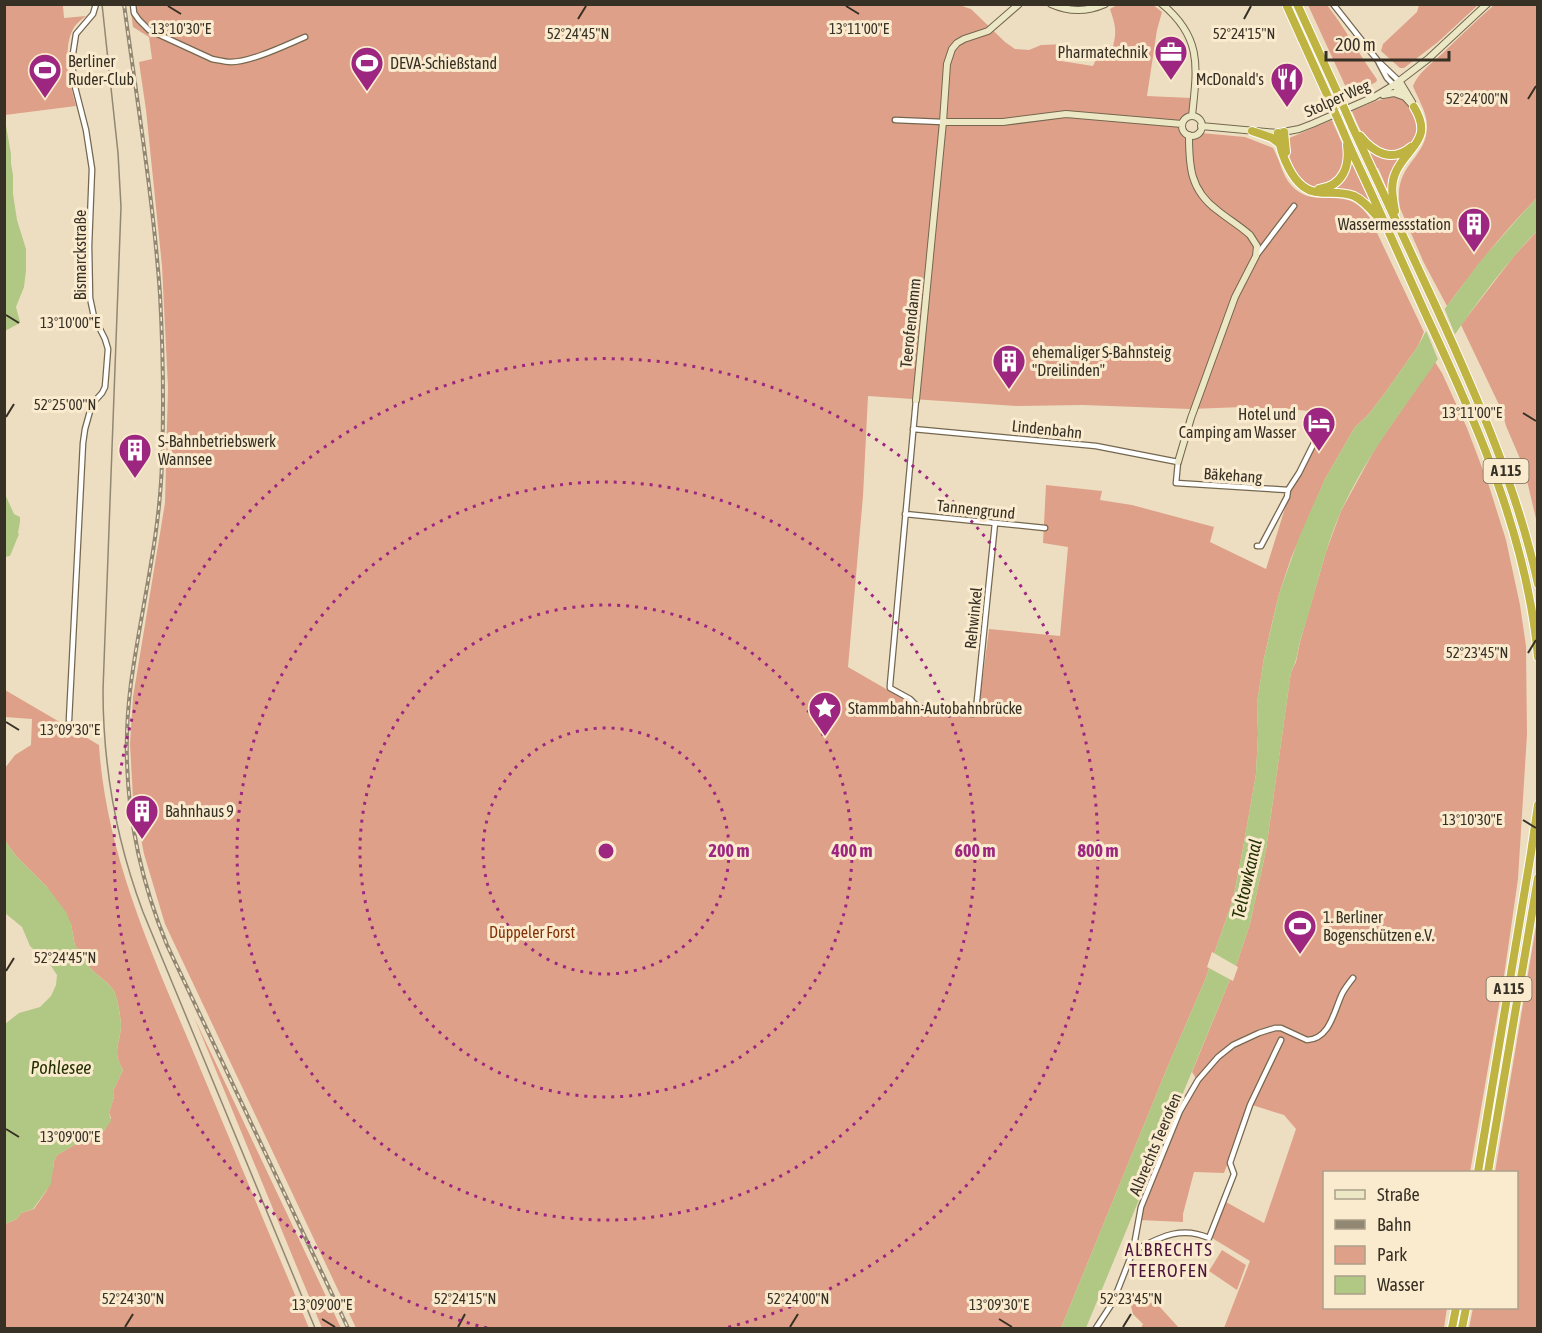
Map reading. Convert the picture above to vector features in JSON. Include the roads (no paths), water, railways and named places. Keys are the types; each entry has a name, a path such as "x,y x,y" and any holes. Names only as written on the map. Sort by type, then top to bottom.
{"highway":[{"name":"A 115","path":"1286,4 1451,368 1490,461 1507,508 1526,581 1538,657"},
{"name":"A 115","path":"1297,4 1494,438 1511,486 1538,584"},
{"path":"1396,222 1392,186 1395,174 1420,135 1421,121 1414,107"},
{"path":"1352,126 1369,147 1384,154 1398,154 1408,150 1417,142"},
{"path":"1252,131 1272,138 1280,144"},
{"path":"1281,132 1280,144 1288,165 1293,176 1306,188 1316,192 1341,192 1356,197 1370,208 1386,227"},
{"path":"1281,132 1288,165"},
{"path":"1306,188 1323,189 1342,177 1348,160 1344,133"},
{"name":"A 115","path":"1478,1171 1538,805"},
{"name":"A 115","path":"1488,1171 1538,878"},
{"path":"1452,1329 1456,1309"},
{"path":"1462,1329 1466,1309"}],"street":[{"name":"Bismarckstraße","path":"69,720 83,443 90,409 106,384 108,349 94,317 90,298 89,246 92,169 74,83 72,60 76,34 93,15 96,4"},
{"path":"133,4 134,13 149,30 221,61 246,60 305,37"},
{"name":"Teerofendamm","path":"973,714 919,708 910,699 890,688 890,682 947,64 952,49 961,40 992,29 1019,4"},
{"path":"1050,4 1073,10 1092,9 1105,4"},
{"path":"1162,4 1185,29 1194,50 1196,71 1192,116"},
{"path":"1333,4 1384,72 1406,90 1414,107"},
{"name":"Stolper Weg","path":"1201,126 1281,132 1305,126 1374,97 1428,59 1487,4"},
{"path":"1397,83 1414,107"},
{"path":"1374,97 1394,93 1405,97"},
{"path":"895,120 1003,122 1066,114 1182,124"},
{"path":"1192,116 1199,119 1201,126 1198,132 1189,135 1184,132 1182,124 1184,119 1192,116"},
{"path":"1189,135 1192,177 1200,192 1209,204 1250,236 1257,246 1256,256"},
{"path":"1178,462 1195,406 1235,297 1256,256 1294,206"},
{"name":"Lindenbahn","path":"913,429 1096,446 1178,462"},
{"path":"1257,546 1261,546 1318,435"},
{"name":"Bäkehang","path":"1178,462 1176,483 1288,490"},
{"name":"Tannengrund","path":"905,513 1045,528"},
{"name":"Rehwinkel","path":"973,714 976,710 995,523"},
{"name":"Albrechts Teerofen","path":"1096,1329 1118,1290 1133,1251 1141,1207 1180,1111 1198,1080 1218,1057 1233,1046 1259,1033 1281,1028 1307,1040 1316,1038 1331,1022 1343,991 1353,978"},
{"path":"1133,1251 1158,1239 1184,1231 1198,1233 1209,1238 1234,1174 1230,1164 1250,1105 1281,1040"}],"water":[{"path":"5,120 11,154 17,220 26,249 26,271 24,287 16,307 20,322 5,331"},
{"name":"Teltowkanal","path":"1537,198 1537,231 1480,299 1405,406 1371,457 1341,511 1324,558 1291,672 1266,850 1250,924 1238,960 1086,1328 1061,1328 1205,980 1233,899 1256,774 1257,703 1264,658 1279,594 1300,535 1325,479 1355,427 1368,415 1385,393 1425,333 1479,263"},
{"path":"4,492 14,514 20,517 20,522 19,534 10,556 4,557"},
{"name":"Pohlesee","path":"4,833 6,842 16,856 47,887 66,912 75,946 86,955 90,961 90,968 114,991 121,1024 117,1052 123,1070 113,1091 114,1097 109,1113 111,1121 104,1131 57,1155 51,1184 33,1209 21,1213 17,1219 5,1224 5,1024 19,1013 40,1007 51,996 57,975 30,946 22,927 5,913"}],"tram line":[{"path":"102,4 118,153 121,207 103,690 105,747 113,803 125,858 143,912 315,1328"}],"railway":[{"path":"124,4 153,221 160,294 163,378 161,489 150,573 135,655 128,717 128,784 132,817 145,882 167,945 348,1328"}],"place":[{"name":"Pharmatechnik","path":"1171,81"},
{"name":"DEVA-Schießstand","path":"367,92"},
{"name":"Berliner Ruder-Club","path":"45,99"},
{"name":"McDonald's","path":"1287,108"},
{"name":"Wassermessstation","path":"1474,253"},
{"name":"ehemaliger S-Bahnsteig \"Dreilinden\"","path":"1009,390"},
{"name":"Hotel und Camping am Wasser","path":"1319,452"},
{"name":"S-Bahnbetriebswerk Wannsee","path":"135,479"},
{"name":"Stammbahn-Autobahnbrücke","path":"825,737"},
{"name":"Bahnhaus 9","path":"142,840"},
{"name":"1. Berliner Bogenschützen e.V.","path":"1300,955"}],"district":[{"name":"ALBRECHTS TEEROFEN","path":"1169,1260"}],"park label":[{"name":"Düppeler Forst","path":"532,932"}]}
